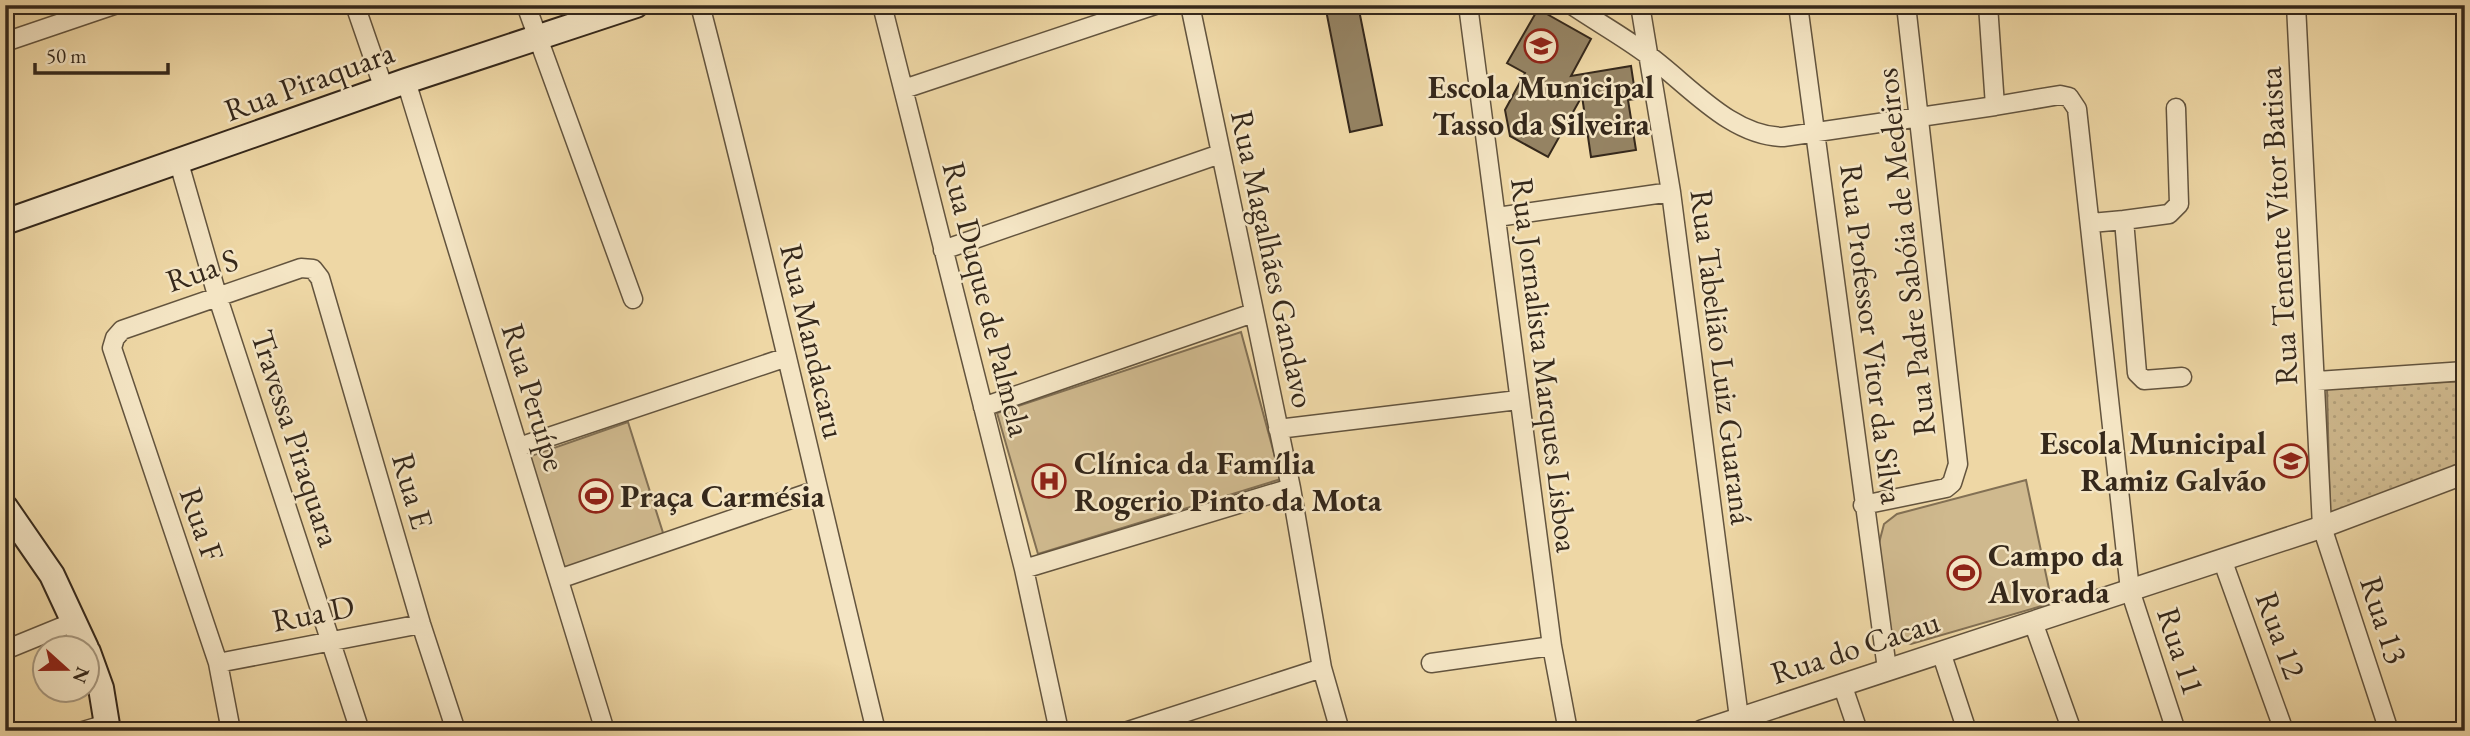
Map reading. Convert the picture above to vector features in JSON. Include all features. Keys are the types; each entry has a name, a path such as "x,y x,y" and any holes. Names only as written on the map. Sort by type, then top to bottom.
{"main road":[{"name":"Rua Piraquara","path":"5,222 395,85 636,5"},
{"path":"10,521 52,575 81,634"},
{"path":"102,694 108,727"}],"street":[{"path":"5,42 114,5"},
{"name":"Rua Peruípe","path":"355,5 395,85 519,447 605,731"},
{"path":"526,5 633,299"},
{"name":"Rua Mandacaru","path":"700,5 876,731"},
{"name":"Rua Duque de Palmela","path":"882,5 1024,569 1059,731"},
{"path":"904,89 1155,5"},
{"name":"Rua Magalhães Gandavo","path":"1190,5 1252,313 1291,488 1322,667 1340,731"},
{"name":"Rua Jornalista Marques Lisboa","path":"1468,5 1518,400 1552,646 1568,731"},
{"path":"1572,5 1647,54 1729,119 1749,131 1765,136 1783,137 1996,106 1988,5"},
{"name":"Rua Tabelião Luiz Guaraná","path":"1640,5 1671,192 1746,722"},
{"name":"Rua Professor Vitor da Silva","path":"1798,5 1887,669"},
{"name":"Rua Padre Sabóia de Medeiros","path":"1863,505 1939,491 1952,483 1958,464 1921,117 1906,5"},
{"name":"Rua Tenente Vítor Batista","path":"2296,5 2317,381 2322,527"},
{"name":"Rua 11","path":"1996,106 2060,95 2073,101 2077,109 2130,590 2176,731"},
{"path":"2091,223 2169,214 2179,204 2176,108"},
{"path":"943,250 1220,154"},
{"name":"Travessa Piraquara","path":"179,163 217,295 359,731"},
{"path":"1497,218 1671,192"},
{"path":"2124,220 2137,373 2144,380 2182,377"},
{"name":"Rua S","path":"115,338 122,330 217,295 290,270 313,269"},
{"name":"Rua E","path":"313,269 320,278 421,624 456,731"},
{"path":"983,407 1252,313"},
{"name":"Rua F","path":"115,338 113,348 116,361 218,663 231,731"},
{"path":"519,447 787,357"},
{"path":"2317,381 2465,371"},
{"path":"1278,429 1518,400"},
{"name":"Rua do Cacau","path":"1702,731 1746,722 1887,669 2322,527 2465,473"},
{"path":"1024,569 1291,488"},
{"path":"559,579 817,490"},
{"name":"Rua 13","path":"2322,527 2389,731"},
{"name":"Rua 12","path":"2222,559 2284,731"},
{"path":"5,650 76,621"},
{"path":"2033,622 2072,731"},
{"name":"Rua D","path":"218,663 331,639 421,624"},
{"path":"1431,663 1552,646"},
{"path":"1941,652 1967,731"},
{"path":"1128,731 1322,667"},
{"path":"1843,684 1858,731"},
{"path":"83,731 108,727"}],"shaded area":[{"path":"1241,332 1281,479 1038,554 997,413"},
{"path":"2465,381 2465,466 2330,515 2327,389"},
{"name":"Praça Carmésia","path":"628,422 664,536 564,572 528,457"},
{"name":"Campo da Alvorada","path":"2026,480 2052,603 1911,644 1896,639 1886,629 1879,543 1884,524 1897,514"}],"building":[{"path":"1325,5 1358,5 1382,125 1350,132"},
{"path":"1538,9 1591,39 1571,76 1631,66 1636,99 1628,100 1636,150 1591,157 1582,96 1548,157 1510,136 1505,110 1525,73 1507,63"}],"place":[{"name":"Escola Municipal Tasso da Silveira","path":"1541,46"},
{"name":"Escola Municipal Ramiz Galvão","path":"2291,461"},
{"name":"Clínica da Família Rogerio Pinto da Mota","path":"1049,481"},
{"name":"Praça Carmésia","path":"596,496"},
{"name":"Campo da Alvorada","path":"1964,573"}]}
